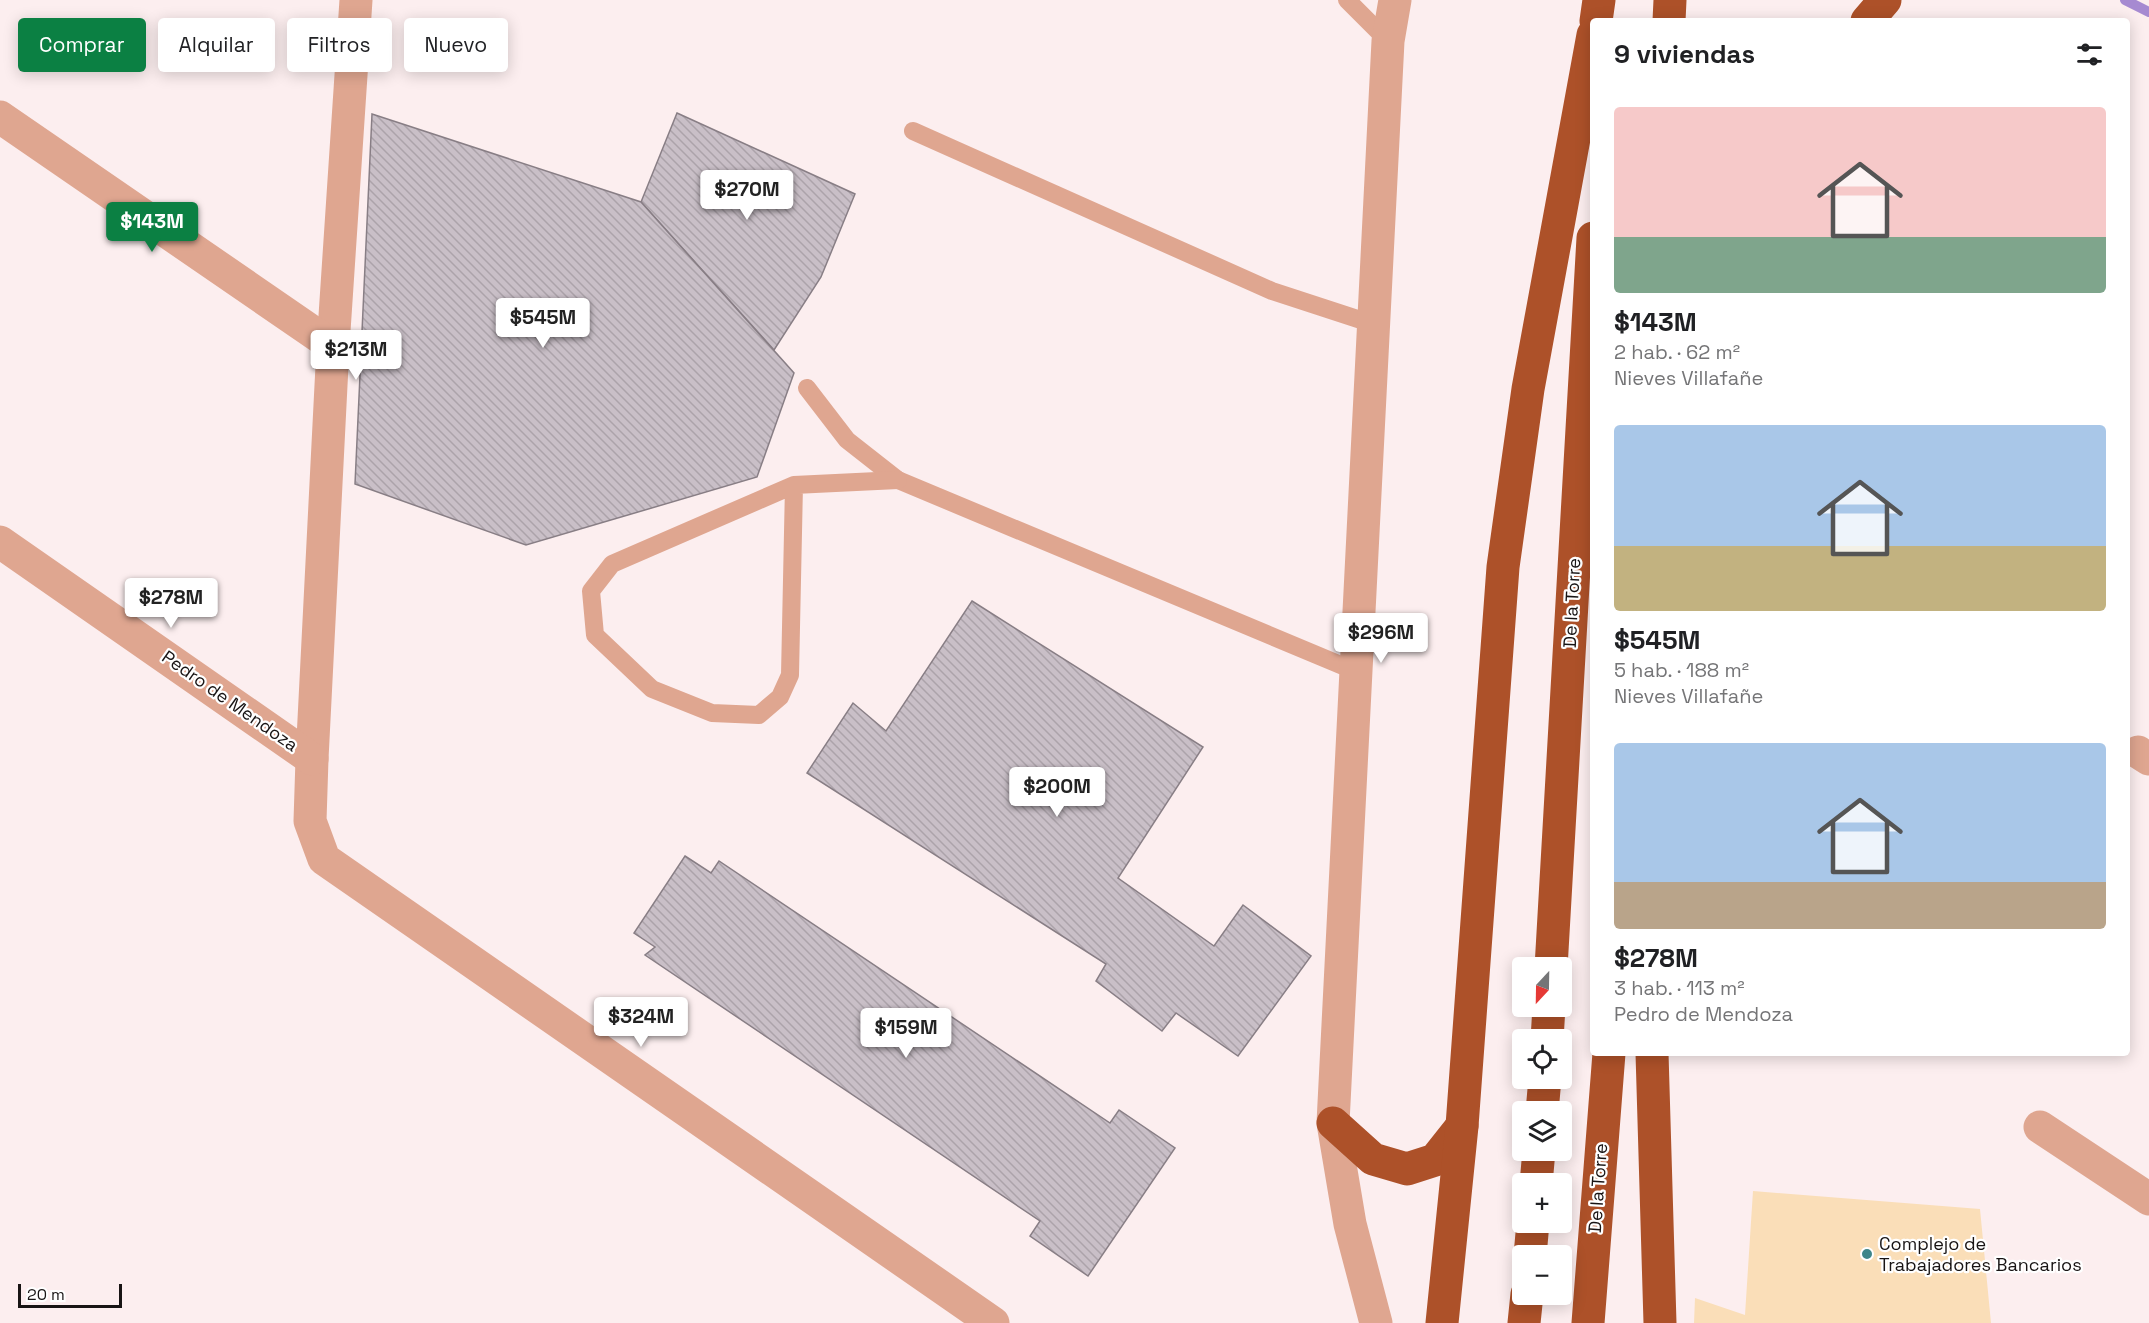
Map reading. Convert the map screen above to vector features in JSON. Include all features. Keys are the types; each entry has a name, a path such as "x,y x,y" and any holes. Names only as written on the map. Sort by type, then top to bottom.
{"highway":[{"path":"1596,18 1599,0"},
{"path":"1605,18 1607,0"},
{"path":"1669,18 1670,0"},
{"path":"1870,18 1885,0"},
{"path":"1442,1323 1462,1126 1503,567 1528,389 1590,51"},
{"name":"De la Torre","path":"1552,957 1590,290"},
{"name":"De la Torre","path":"1587,1323 1609,1056"},
{"path":"1652,1056 1660,1323"},
{"path":"1333,1123 1373,1159 1407,1169 1435,1160 1462,1126"},
{"path":"1524,1323 1526,1305"}],"street":[{"path":"356,0 333,346 312,759 310,820 324,859 993,1323"},
{"path":"1376,1323 1350,1224 1333,1123 1388,41 1395,0"},
{"path":"0,117 333,346"},
{"name":"Pedro de Mendoza","path":"0,542 312,759"},
{"path":"2040,1127 2149,1199"}],"lane":[{"path":"1347,0 1388,41"},
{"path":"913,131 1272,291 1373,324"},
{"path":"807,388 847,441 898,480 1355,671"},
{"path":"794,485 790,675 780,697 759,715 712,713 652,689 595,635 591,591 612,564 794,485 898,480"}],"shaded area":[{"name":"Complejo de Trabajadores Bancarios","path":"1753,1191 1980,1209 1991,1323 1694,1323 1695,1298 1745,1315"}],"building":[{"path":"677,113 855,194 821,277 774,350 641,202"},
{"path":"372,114 641,202 794,373 757,477 526,545 355,484"},
{"path":"972,601 1203,747 1118,878 1214,946 1243,905 1311,956 1238,1056 1176,1013 1162,1031 1096,981 1106,964 807,773 853,703 886,731"},
{"path":"685,856 711,873 719,861 1110,1123 1119,1110 1175,1148 1088,1276 1030,1236 1040,1221 645,955 655,947 634,933"}],"waterway":[{"path":"2125,0 2149,12"}],"place":[{"name":"Complejo de Trabajadores Bancarios","path":"1867,1254"}]}
